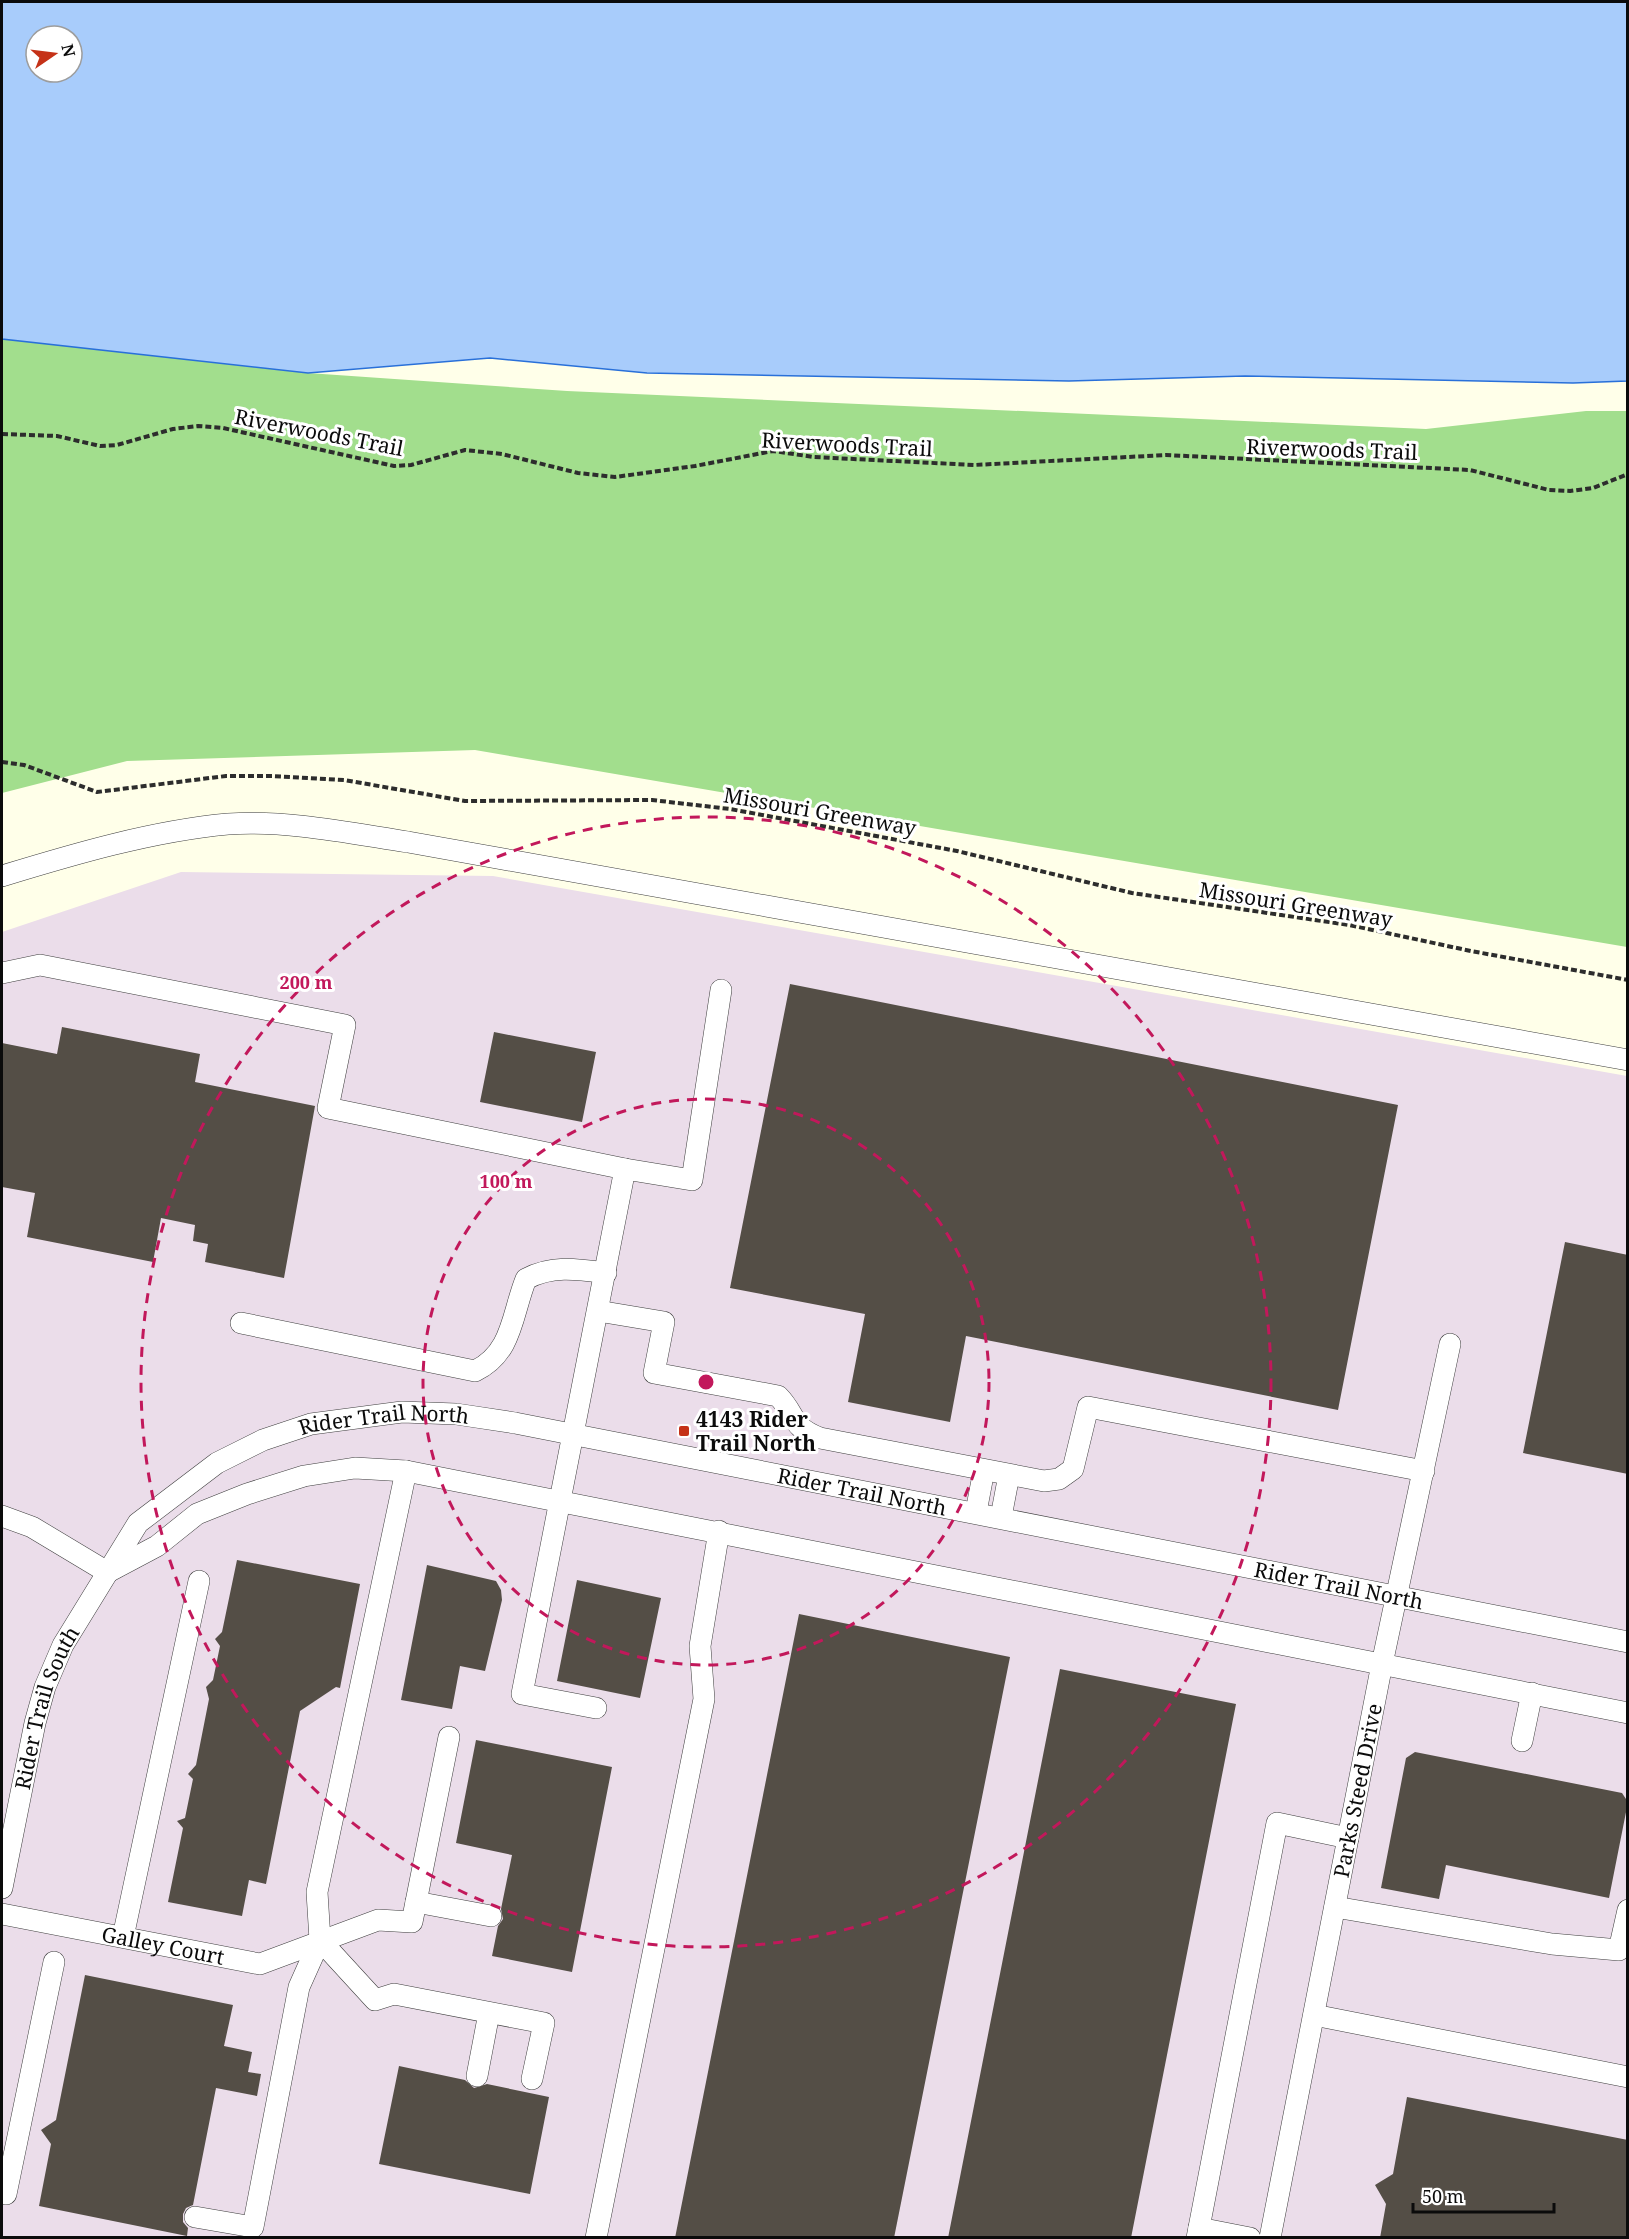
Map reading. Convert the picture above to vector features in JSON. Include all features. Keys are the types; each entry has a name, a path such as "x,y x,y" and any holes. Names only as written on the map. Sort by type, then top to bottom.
{"street":[{"path":"2,876 154,836 228,824 308,826 1628,1060"},
{"path":"2,973 40,964 345,1024 328,1108 626,1169 692,1180 721,990"},
{"path":"596,1708 522,1694 626,1169"},
{"path":"241,1323 475,1371 495,1358 504,1344 526,1279 541,1271 569,1268 606,1273"},
{"path":"598,1311 664,1322 654,1373 778,1396 785,1403 799,1428 820,1438 1009,1475 1044,1481 1059,1479 1073,1469 1088,1407 1424,1471"},
{"name":"Parks Steed Drive","path":"1270,2238 1382,1664 1450,1344"},
{"name":"Rider Trail North","path":"1628,1642 1000,1516 514,1423 456,1414 402,1412 311,1424 263,1440 217,1463 138,1523 136,1546 157,1546 197,1514 259,1490 304,1476 356,1468 406,1471 719,1531 1628,1713"},
{"path":"976,1512 984,1470"},
{"path":"195,2217 253,2227 299,1987 320,1940 317,1892 406,1471"},
{"path":"1000,1516 1009,1475"},
{"path":"2,1516 32,1527 107,1572"},
{"path":"596,2238 704,1699 700,1646 719,1531"},
{"name":"Rider Trail South","path":"2,1888 35,1723 45,1687 63,1645 107,1572 136,1546"},
{"path":"123,1937 199,1581"},
{"path":"1522,1741 1532,1694"},
{"path":"448,1737 416,1902 491,1916"},
{"path":"1250,2238 1198,2233 1277,1822 1348,1838"},
{"name":"Galley Court","path":"2,1914 260,1964 378,1920 412,1922 416,1902"},
{"path":"1335,1907 1552,1944 1619,1950 1628,1910"},
{"path":"320,1940 375,2000 381,1996 394,1994 544,2023 532,2079"},
{"path":"2,2193 6,2194 54,1962"},
{"path":"477,2076 489,2013"},
{"path":"1314,2015 1628,2077"}],"path":[{"name":"Riverwoods Trail","path":"2,434 57,436 100,446 117,445 173,429 198,426 224,428 394,466 411,465 465,450 502,454 578,473 615,477 695,466 773,451 814,457 974,465 1166,455 1381,464 1470,470 1549,490 1570,491 1593,488 1628,474"},
{"name":"Missouri Greenway","path":"2,762 24,765 97,792 226,776 272,776 344,780 465,801 652,800 729,809 957,851 1132,893 1349,925 1471,951 1628,980"}],"shaded area":[{"path":"181,872 493,876 1627,1076 1627,2237 2,2237 2,932"}],"green space":[{"path":"2,339 308,373 567,391 1426,429 1586,411 1627,411 1627,947 475,750 127,761 2,793"}],"water":[{"path":"2,2 1627,2 1627,381 1573,383 1245,376 1069,381 647,373 490,358 308,373 2,339"}],"building":[{"path":"790,984 1398,1105 1338,1410 966,1336 950,1422 848,1402 865,1314 730,1288"},
{"path":"62,1027 200,1054 195,1082 315,1106 284,1278 205,1262 208,1244 193,1241 195,1225 161,1218 153,1262 27,1237 35,1193 2,1187 2,1043 57,1054"},
{"path":"494,1032 596,1052 582,1122 480,1102"},
{"path":"1565,1242 1628,1255 1628,1474 1523,1453"},
{"path":"237,1560 360,1584 340,1688 336,1687 300,1711 266,1884 249,1880 242,1916 168,1902 183,1828 177,1821 185,1818 193,1779 188,1774 196,1765 209,1699 206,1687 213,1680 220,1646 215,1639 222,1632"},
{"path":"427,1565 496,1581 501,1590 502,1600 485,1671 460,1666 452,1709 401,1700"},
{"path":"577,1580 661,1598 640,1698 557,1681"},
{"path":"799,1614 1010,1657 894,2238 675,2238"},
{"path":"1060,1669 1236,1704 1131,2238 948,2238"},
{"path":"476,1740 612,1767 572,1972 492,1956 498,1926 503,1919 501,1909 512,1855 456,1843"},
{"path":"1415,1752 1622,1793 1628,1802 1609,1898 1446,1865 1439,1899 1381,1888 1406,1758"},
{"path":"85,1975 233,2005 224,2046 252,2052 248,2072 261,2074 257,2096 216,2088 193,2205 186,2208 183,2214 183,2222 188,2228 187,2236 39,2206 51,2144 41,2130 56,2120"},
{"path":"399,2066 465,2080 474,2088 487,2084 549,2097 530,2194 379,2164"},
{"path":"1407,2097 1628,2140 1628,2238 1380,2238 1386,2204 1375,2185 1393,2174"}],"place":[{"name":"4143 Rider Trail North","path":"684,1431"}]}
